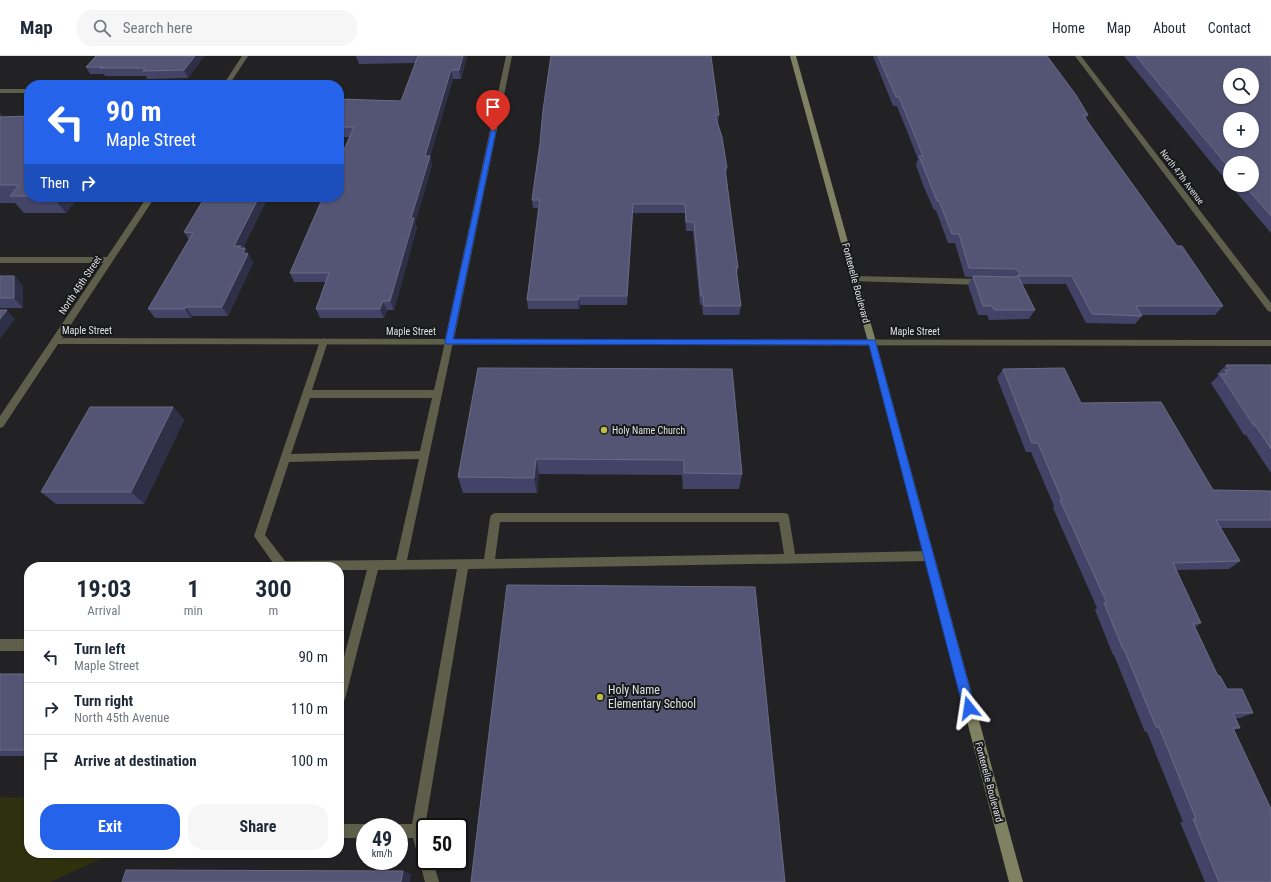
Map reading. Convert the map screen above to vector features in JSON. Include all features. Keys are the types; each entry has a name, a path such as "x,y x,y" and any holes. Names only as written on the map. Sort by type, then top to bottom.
{"main road":[{"name":"Fontenelle Boulevard","path":"793,56 872,342 1016,882"}],"street":[{"path":"229,80 245,56"},
{"path":"401,564 509,56"},
{"name":"North 47th Avenue","path":"1078,56 1271,309"},
{"path":"0,91 24,91"},
{"name":"North 45th Street","path":"0,424 149,202"},
{"path":"0,260 109,260"},
{"path":"854,279 987,282"},
{"name":"Maple Street","path":"56,341 1271,344"},
{"path":"278,562 259,536 324,341"},
{"path":"306,394 438,394"},
{"path":"285,458 424,455"},
{"path":"489,564 495,518 784,517 790,559"},
{"path":"344,565 489,564 928,556"},
{"path":"344,680 374,564"},
{"path":"420,818 464,564"},
{"path":"0,645 24,645"},
{"path":"344,831 356,831"},
{"path":"429,870 432,882"}],"green space":[{"path":"0,797 24,798 24,858 103,858 50,882 0,882"}],"building":[{"path":"96,56 195,56 184,70 143,71 145,68 86,67"},
{"path":"418,56 463,56 459,70 451,70 425,156 430,156 411,218 414,218 390,301 383,301 380,309 316,309 329,273 290,273 321,202 344,202 344,150 354,127 344,127 344,99 401,101"},
{"path":"551,56 711,56 719,115 715,115 722,137 727,168 725,168 738,268 736,268 741,306 704,306 703,296 701,296 694,222 686,222 685,204 633,204 627,296 579,296 578,300 527,300 540,200 532,200"},
{"path":"878,56 1047,56 1076,95 1088,115 1083,115 1177,246 1182,246 1223,306 1136,306 1142,316 1092,314 1072,276 1018,276 1020,272 1015,269 969,268 959,234 952,234 919,156 923,156 899,97 896,97"},
{"path":"1136,56 1271,56 1271,216 1250,192 1259,192 1259,156 1223,156 1223,161"},
{"path":"24,116 24,196 10,196 19,185 0,185 0,117"},
{"path":"202,202 256,202 234,246 241,246 239,248 245,248 243,253 248,254 222,307 148,309 193,233 184,232"},
{"path":"0,276 14,276 14,298 0,298"},
{"path":"973,276 1018,276 1035,310 994,310 992,306 983,306"},
{"path":"0,310 7,310 0,319"},
{"path":"1226,365 1271,365 1271,449 1220,374 1227,374 1225,370 1230,370"},
{"name":"Holy Name Church","path":"478,368 732,369 742,474 684,473 684,460 536,459 534,478 458,477"},
{"path":"1064,368 1081,403 1161,402 1213,490 1271,491 1271,520 1216,520 1240,561 1173,563 1201,623 1193,623 1218,676 1220,676 1227,689 1242,689 1253,713 1233,713 1240,728 1233,728 1271,809 1271,882 1219,882 1193,819 1196,819 1159,727 1156,727 1104,603 1107,603 1060,500 1062,500 1038,443 1032,443 1003,369"},
{"path":"90,407 173,407 131,492 41,492"},
{"path":"507,585 755,587 785,882 471,882"},
{"path":"0,674 24,674 24,750 0,750"},
{"path":"126,870 403,871 401,882 122,882"}],"place":[{"name":"Holy Name Church","path":"604,430"},
{"name":"Holy Name Elementary School","path":"600,697"}],"route":[{"path":"493,131 449,342 872,342 969,708"}]}
